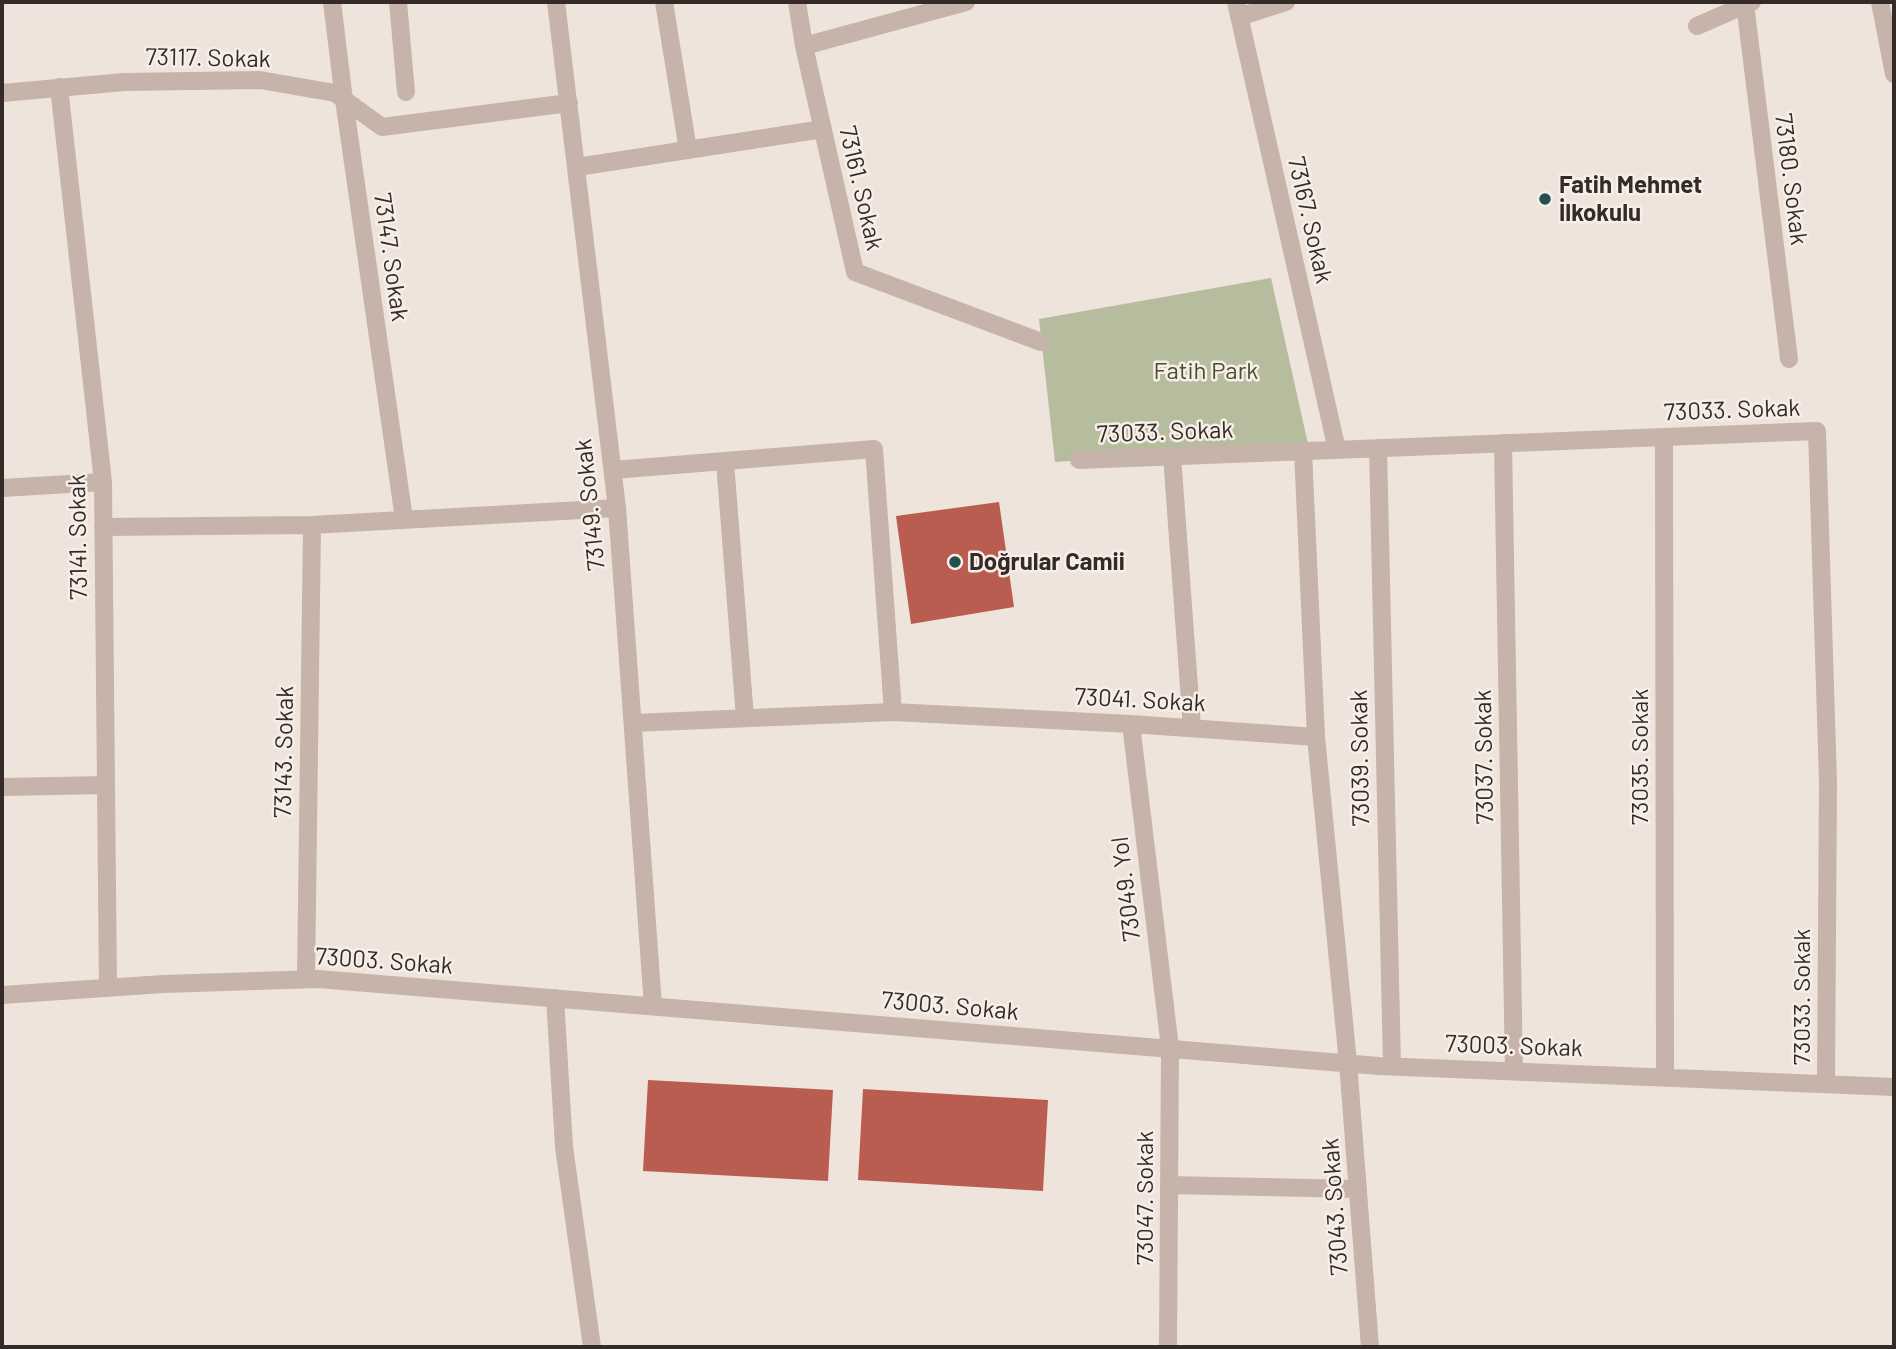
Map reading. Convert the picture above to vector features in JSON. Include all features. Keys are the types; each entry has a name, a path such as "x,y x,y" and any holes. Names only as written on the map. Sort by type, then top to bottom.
{"street":[{"name":"73147. Sokak","path":"332,2 404,519"},
{"path":"398,2 406,92"},
{"name":"73149. Sokak","path":"556,2 617,508 653,1006"},
{"path":"664,2 688,149"},
{"name":"73161. Sokak","path":"797,2 804,46 855,272 1041,342"},
{"path":"804,46 966,2"},
{"path":"1237,9 1286,2"},
{"path":"1880,2 1894,75"},
{"path":"1697,26 1749,3"},
{"name":"73180. Sokak","path":"1749,3 1789,359"},
{"name":"73167. Sokak","path":"1237,9 1337,450"},
{"name":"73117. Sokak","path":"2,93 124,82 260,80 335,93 382,127 569,103"},
{"name":"73141. Sokak","path":"59,87 103,482 108,988"},
{"path":"577,167 823,129"},
{"name":"73033. Sokak","path":"1079,460 1817,431 1828,782 1826,1084"},
{"name":"73035. Sokak","path":"1664,437 1665,1077"},
{"name":"73037. Sokak","path":"1503,443 1514,1071"},
{"name":"73039. Sokak","path":"1378,448 1392,1066"},
{"path":"613,470 874,449 893,712"},
{"path":"1303,451 1316,737 1348,1063"},
{"path":"1171,456 1192,728"},
{"path":"725,461 745,718"},
{"path":"2,488 103,482"},
{"path":"103,527 312,525 617,508"},
{"name":"73143. Sokak","path":"306,979 312,525"},
{"name":"73041. Sokak","path":"633,723 893,712 1131,723 1316,737"},
{"name":"73049. Yol","path":"1131,723 1170,1048"},
{"path":"2,787 106,785"},
{"name":"73003. Sokak","path":"2,995 306,979 1392,1066 1894,1087"},
{"path":"555,998 564,1147 592,1347"},
{"name":"73047. Sokak","path":"1168,1347 1170,1048"},
{"name":"73043. Sokak","path":"1348,1063 1370,1347"},
{"path":"1169,1185 1358,1189"}],"green space":[{"name":"Fatih Park","path":"1271,278 1308,444 1055,462 1039,319"}],"building":[{"name":"Doğrular Camii","path":"999,502 1014,607 911,624 896,516"},
{"path":"648,1080 833,1090 828,1181 643,1171"},
{"path":"863,1089 1048,1100 1043,1191 858,1180"}],"place":[{"name":"Fatih Mehmet İlkokulu","path":"1545,199"},
{"name":"Doğrular Camii","path":"955,562"}]}
